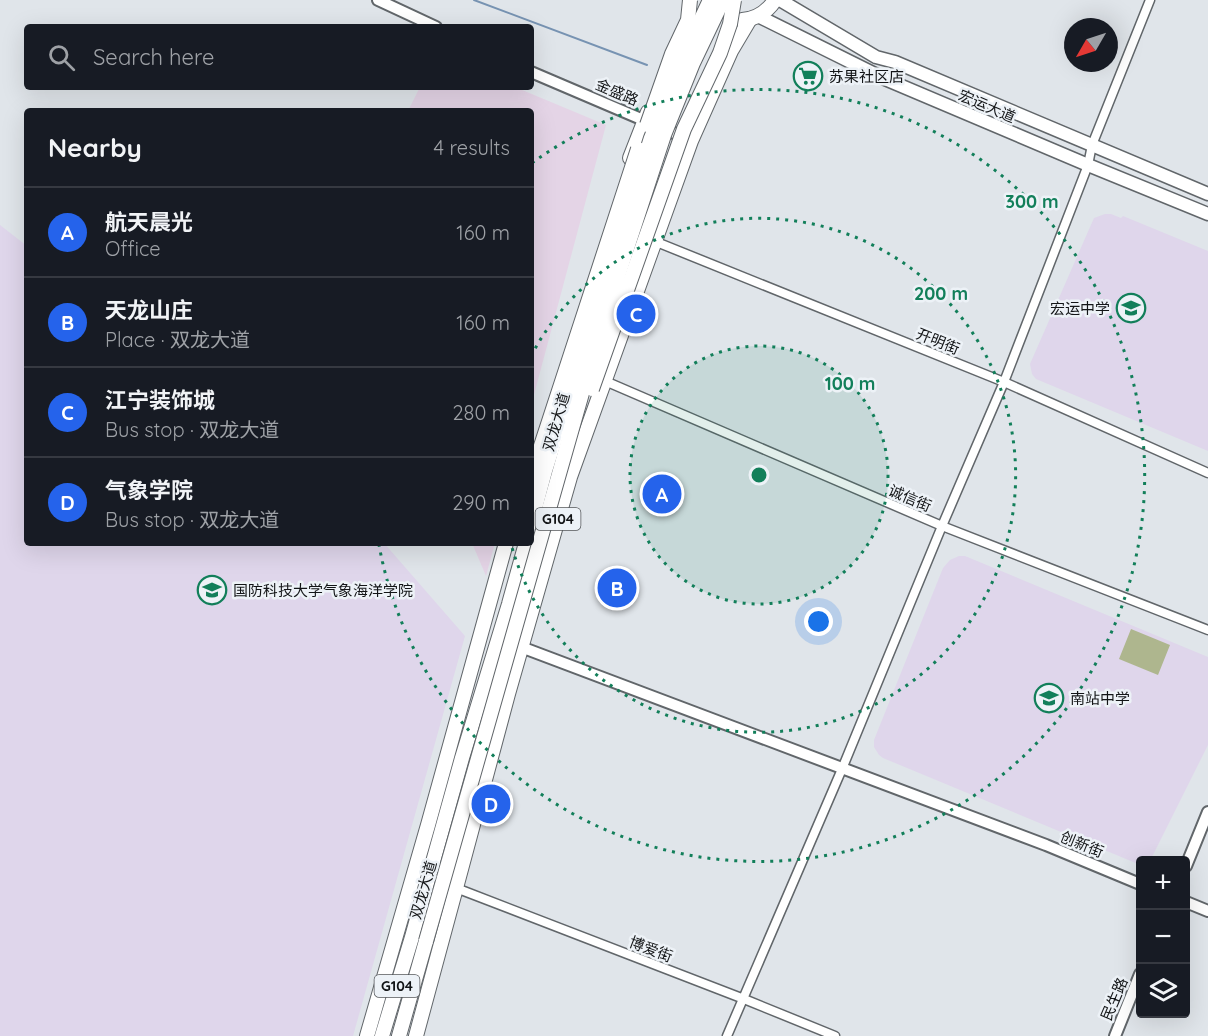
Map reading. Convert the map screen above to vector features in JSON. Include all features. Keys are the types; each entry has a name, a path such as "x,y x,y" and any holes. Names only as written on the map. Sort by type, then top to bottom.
{"highway":[{"path":"534,470 628,176 672,54 688,20 690,0"},
{"path":"704,0 724,17 736,20 754,18"},
{"name":"双龙大道","path":"534,448 644,120 704,0"},
{"name":"双龙大道","path":"534,512 651,138 686,51 710,0"},
{"name":"双龙大道","path":"382,1036 419,939 522,607 598,337 664,135 693,63 723,0"},
{"path":"558,475 589,399 684,129 720,53 730,24 734,0"},
{"name":"双龙大道","path":"416,1036 521,647 570,477 691,141 731,51 754,18 769,9 775,0"},
{"name":"双龙大道","path":"367,1036 505,546"},
{"path":"462,758 485,646 512,546"},
{"name":"双龙大道","path":"399,1036 419,939 462,758 525,546"}],"main road":[{"name":"宏运大道","path":"780,0 876,57 894,62 1208,194"},
{"name":"宏运大道","path":"754,18 885,79 1208,214"}],"street":[{"path":"378,0 430,24"},
{"path":"727,1036 1004,382 1088,165 1092,145 1150,0"},
{"name":"金盛路","path":"534,73 691,141"},
{"name":"开明街","path":"654,241 1004,382 1208,473"},
{"name":"诚信街","path":"604,381 942,526 1208,630"},
{"name":"创新街","path":"521,647 1012,832 1136,882"},
{"path":"1189,856 1208,812"},
{"name":"博爱街","path":"456,888 835,1036"},
{"path":"1190,904 1208,911"},
{"name":"民生路","path":"1115,1036 1136,984"}],"shaded area":[{"path":"418,90 522,90 606,125 534,395 534,108 410,108"},
{"name":"宏运中学","path":"1105,214 1121,218 1123,216 1208,251 1208,451 1036,379 1032,374 1030,364 1094,218"},
{"name":"国防科技大学气象海洋学院","path":"0,225 24,244 24,546 387,546 465,636 353,1036 0,1036"},
{"path":"473,546 494,546 486,576"},
{"name":"南站中学","path":"965,556 1208,657 1208,745 1152,856 1136,856 1136,863 879,755 874,747 874,740 943,568 950,560"}],"green space":[{"path":"1131,629 1170,645 1158,675 1119,659"}],"waterway":[{"path":"474,0 647,65"}],"place":[{"name":"苏果社区店","path":"808,76"},
{"name":"宏运中学","path":"1131,308"},
{"name":"江宁装饰城","path":"636,314"},
{"name":"航天晨光","path":"662,494"},
{"name":"天龙山庄","path":"617,588"},
{"name":"国防科技大学气象海洋学院","path":"212,590"},
{"name":"南站中学","path":"1049,698"},
{"name":"气象学院","path":"491,804"}]}
